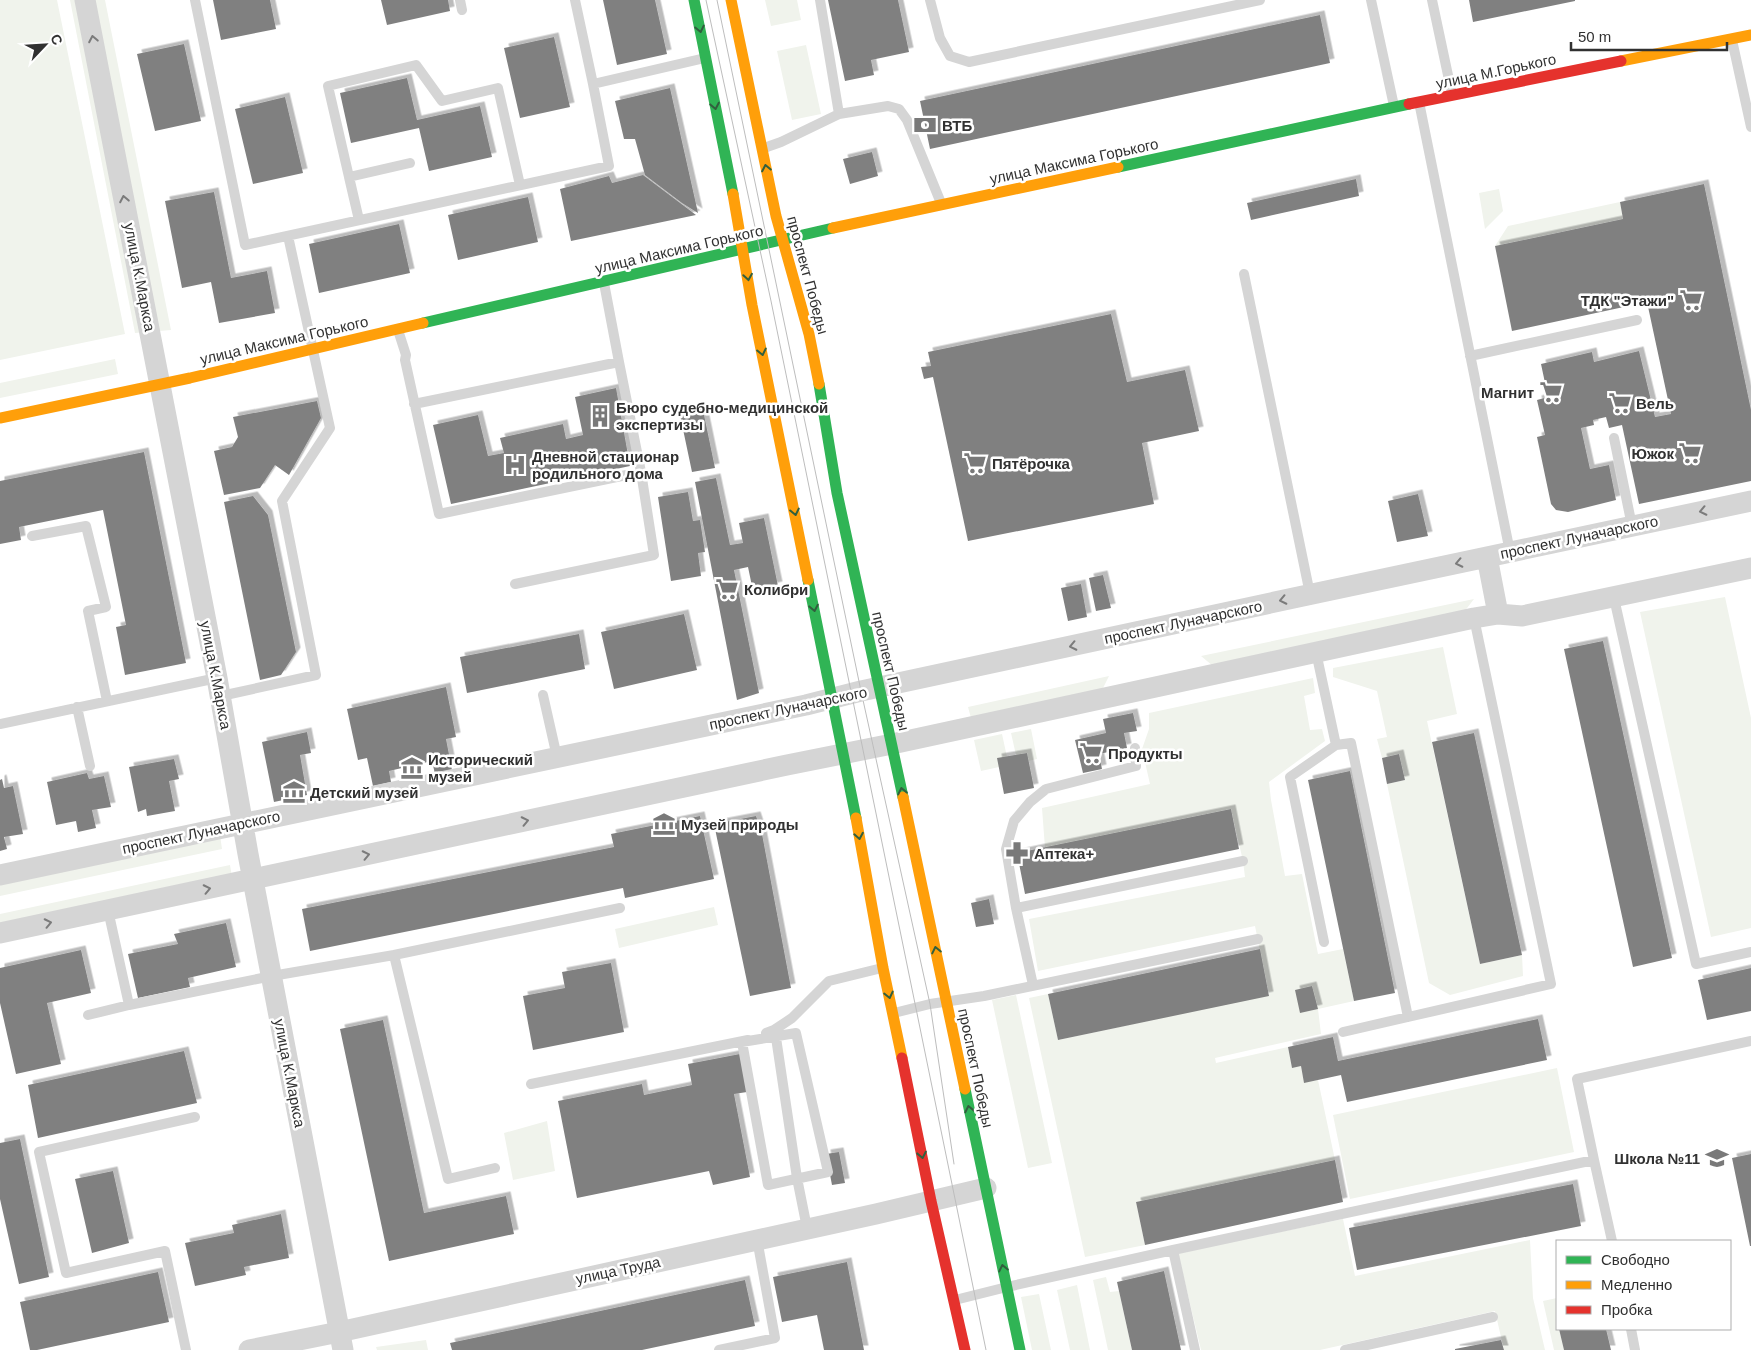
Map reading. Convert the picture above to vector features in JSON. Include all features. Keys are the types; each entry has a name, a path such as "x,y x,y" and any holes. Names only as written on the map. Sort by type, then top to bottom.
{"main road":[{"path":"694,0 744,250 754,314 844,754 883,968 931,1201 965,1350"},
{"name":"проспект Победы","path":"731,0 782,240 809,334 823,402 837,493 1020,1350"},
{"name":"улица М.Горького","path":"1394,107 1751,35"},
{"name":"улица Максима Горького","path":"0,418 160,384 782,240 1394,107"}],"street":[{"name":"улица К.Маркса","path":"85,0 219,687 252,880 341,1341"},
{"name":"проспект Луначарского","path":"0,875 879,689 1310,594 1751,501"},
{"path":"1487,557 1498,614"},
{"path":"0,933 892,744 1474,618 1498,614 1522,616 1751,568"},
{"name":"улица Труда","path":"249,1350 341,1341 757,1239 986,1188"}],"lane":[{"path":"195,0 245,245 609,166 575,0"},
{"path":"820,0 839,114"},
{"path":"930,0 940,38 950,56 968,62 1260,0"},
{"path":"1371,0 1394,107"},
{"path":"1432,0 1452,95"},
{"path":"1732,38 1749,109 1751,126"},
{"path":"592,84 706,58"},
{"path":"359,220 328,86 416,65 442,101 498,88 520,185"},
{"path":"1419,102 1510,552"},
{"path":"762,148 781,142 839,114 888,106 899,109 907,120 942,205"},
{"path":"349,176 410,163"},
{"path":"0,724 107,701 316,675 282,501 330,428 288,236"},
{"path":"1244,274 1310,594"},
{"path":"515,584 654,555 641,472 603,282"},
{"path":"1470,356 1636,320"},
{"path":"397,329 406,355 405,360 414,404 439,514 641,472"},
{"path":"414,404 619,362"},
{"path":"1614,438 1632,526"},
{"path":"32,536 86,526 106,608 88,611 107,701"},
{"path":"1614,598 1696,964 1751,952"},
{"path":"1343,1032 1551,984 1474,618"},
{"path":"1316,652 1336,746"},
{"path":"543,695 557,757"},
{"path":"77,707 90,766"},
{"path":"1324,942 1290,777 1336,746 1351,743 1408,1017"},
{"path":"1033,985 1016,908 1006,849 1014,821 1030,802 1046,789 1136,766 1135,748"},
{"path":"1016,908 1243,861"},
{"path":"88,1014 272,976 394,955 620,908"},
{"path":"108,910 129,1006"},
{"path":"894,1014 930,1004 1258,939"},
{"path":"394,955 448,1179 495,1168"},
{"path":"775,1033 829,981 883,968"},
{"path":"775,1033 797,1178 807,1228"},
{"path":"531,1084 742,1042 775,1033 796,1033 828,1172 768,1185 742,1042"},
{"path":"1612,1240 1577,1079 1751,1041"},
{"path":"186,1350 165,1251 66,1272 39,1152 195,1117"},
{"path":"954,1301 1007,1287 1173,1250 1594,1160"},
{"path":"719,1350 775,1338 757,1239"},
{"path":"1173,1250 1195,1350"},
{"path":"1345,1350 1493,1317"},
{"path":"1631,1330 1635,1350"}],"shaded area":[{"path":"0,0 57,0 125,334 0,360"},
{"path":"70,0 105,0 171,330 135,333"},
{"path":"765,0 797,0 801,20 771,26"},
{"path":"806,45 821,114 792,120 777,51"},
{"path":"1499,189 1503,211 1485,229 1479,193"},
{"path":"1620,202 1623,219 1495,246 1508,226"},
{"path":"115,359 118,374 0,398 0,383"},
{"path":"1725,597 1751,718 1751,928 1711,937 1640,612"},
{"path":"1474,599 1464,612 1213,666 1201,656"},
{"path":"1443,647 1457,714 1427,721 1480,964 1522,955 1523,976 1450,995 1429,983 1387,784 1405,780 1399,754 1382,758 1377,739 1387,737 1377,691 1333,677 1333,668"},
{"path":"1109,676 1102,690 971,718 968,707"},
{"path":"1313,678 1315,693 1304,696 1310,730 1322,729 1325,741 1269,782 1271,800 1285,876 1302,874 1318,954 1343,949 1354,1001 1318,1009 1321,1034 1215,1058 1216,1063 1288,1047 1292,1067 1301,1066 1304,1082 1318,1080 1335,1160 1136,1202 1145,1245 1085,1257 1029,998 1048,994 1058,1040 1269,995 1255,926 1038,971 1029,919 1245,877 1231,809 1045,848 1042,808 1150,784 1142,749 1149,729 1149,713"},
{"path":"1031,729 1037,759 1028,761 1027,753 1016,755 1011,733"},
{"path":"1002,734 1007,757 999,767 981,771 974,740"},
{"path":"220,835 222,849 0,896 0,882"},
{"path":"230,865 232,877 0,925 0,914"},
{"path":"714,907 718,925 619,948 615,929"},
{"path":"1016,995 1052,1163 1028,1168 992,1000"},
{"path":"1557,1068 1574,1152 1350,1199 1333,1115"},
{"path":"547,1121 555,1171 513,1180 504,1133"},
{"path":"1343,1219 1355,1276 1530,1240 1533,1298 1545,1350 1504,1350 1495,1311 1320,1350 1201,1350 1178,1253"},
{"path":"1106,1277 1110,1292 1119,1291 1132,1350 1108,1350 1093,1280"},
{"path":"1077,1285 1090,1350 1070,1350 1057,1290"},
{"path":"1039,1294 1051,1350 1032,1350 1021,1297"},
{"path":"1556,1298 1556,1330 1559,1330 1564,1350 1554,1350 1543,1301"},
{"path":"426,1340 428,1350 377,1350 376,1347"}],"building":[{"path":"213,0 270,0 276,29 221,40"},
{"path":"381,0 448,0 450,11 387,25"},
{"path":"603,0 655,0 667,54 617,65"},
{"path":"828,0 898,0 909,52 871,60 874,75 845,81"},
{"path":"1469,0 1575,0 1575,1 1473,22"},
{"path":"1320,15 1330,63 930,149 920,101"},
{"path":"554,37 570,107 520,118 504,48"},
{"path":"184,44 201,121 155,131 137,54"},
{"path":"407,78 417,120 480,106 492,157 429,171 419,128 351,143 340,93"},
{"path":"670,88 698,213 645,175 635,139 624,139 615,101"},
{"path":"285,97 303,173 253,184 235,109"},
{"path":"872,152 878,176 850,184 843,159"},
{"path":"643,175 696,215 571,241 560,189 609,176 612,183"},
{"path":"1356,179 1359,196 1251,220 1247,203"},
{"path":"1704,184 1751,410 1751,481 1639,504 1622,425 1609,428 1606,417 1593,420 1594,425 1581,428 1590,469 1609,465 1616,500 1568,512 1556,510 1551,504 1537,437 1545,435 1537,400 1548,397 1541,364 1592,352 1594,362 1639,351 1655,417 1671,414 1647,302 1512,331 1495,246 1623,219 1620,202"},
{"path":"214,192 231,278 267,271 275,313 219,323 211,282 182,288 165,201"},
{"path":"528,197 538,242 458,260 448,215"},
{"path":"399,224 410,273 319,293 309,244"},
{"path":"1111,314 1127,382 1185,370 1199,431 1142,443 1154,504 968,541 933,377 924,379 921,367 931,366 928,352"},
{"name":"Дневной стационар родильного дома","path":"616,388 630,466 451,504 433,425 478,415 488,456 504,453 500,438 563,424 566,439 583,435 575,397"},
{"path":"317,401 321,418 289,475 275,465 260,488 224,495 214,451 232,447 238,437 233,417"},
{"path":"703,410 715,468 692,472 680,415"},
{"path":"144,452 186,663 125,675 116,627 126,625 103,510 19,527 21,540 0,544 0,481"},
{"name":"Колибри","path":"716,478 730,545 743,543 739,523 764,518 778,586 753,591 748,567 734,570 759,693 737,700 695,482"},
{"path":"688,492 693,521 700,520 705,552 698,553 701,576 671,581 658,497"},
{"path":"1418,494 1428,536 1397,542 1388,501"},
{"path":"253,496 268,515 296,652 281,675 260,680 224,502"},
{"path":"1103,575 1111,608 1096,611 1089,578"},
{"path":"1081,584 1087,617 1068,621 1061,588"},
{"path":"684,614 697,670 614,689 601,632"},
{"path":"579,634 585,669 467,693 460,657"},
{"path":"1603,641 1672,958 1633,967 1564,649"},
{"path":"446,687 456,737 446,739 452,770 435,774 432,761 389,771 391,782 373,786 367,758 358,760 347,709"},
{"path":"1133,713 1137,731 1124,733 1127,748 1099,754 1102,769 1083,773 1075,740 1106,733 1103,719"},
{"path":"307,732 311,753 300,755 307,795 274,802 262,742"},
{"path":"1474,733 1522,955 1480,964 1432,742"},
{"path":"1027,753 1034,788 1004,794 997,758"},
{"path":"1399,754 1405,780 1387,784 1382,758"},
{"path":"174,759 179,779 169,781 175,811 147,816 146,809 138,812 129,767"},
{"path":"1350,771 1395,993 1354,1001 1308,780"},
{"path":"87,773 89,779 104,776 111,807 92,810 96,828 78,832 76,821 56,825 47,782"},
{"path":"2,779 4,788 13,786 23,834 4,837 7,849 0,851 0,780"},
{"path":"1231,809 1239,849 1025,894 1017,853"},
{"path":"700,816 714,879 625,898 623,888 310,951 302,909 614,847 611,834"},
{"path":"756,816 762,834 791,988 750,996 714,824"},
{"path":"989,899 994,924 976,927 971,903"},
{"path":"226,923 236,967 188,978 190,987 138,998 128,954 178,944 174,934"},
{"path":"1260,949 1269,996 1058,1040 1048,994"},
{"path":"81,950 91,993 47,1003 61,1064 16,1074 0,1003 0,968"},
{"path":"611,963 624,1032 533,1050 523,996 565,988 562,972"},
{"path":"1751,968 1751,1011 1707,1020 1698,980"},
{"path":"1312,986 1318,1009 1300,1013 1295,990"},
{"path":"1538,1019 1547,1060 1347,1102 1341,1075 1304,1083 1301,1066 1292,1068 1288,1047 1333,1037 1338,1061"},
{"path":"383,1020 424,1213 506,1196 514,1234 389,1261 340,1029"},
{"path":"184,1051 197,1103 38,1138 28,1085"},
{"path":"740,1054 747,1092 734,1094 750,1177 713,1185 709,1171 577,1198 558,1101 642,1084 644,1095 692,1085 688,1064"},
{"path":"20,1139 49,1277 19,1284 0,1199 0,1143"},
{"path":"839,1152 845,1183 832,1185 826,1154"},
{"path":"1751,1154 1751,1246 1750,1246 1732,1158"},
{"path":"1335,1160 1343,1202 1145,1245 1136,1202"},
{"path":"113,1171 129,1243 92,1253 75,1179"},
{"path":"1573,1184 1581,1226 1357,1270 1349,1228"},
{"path":"281,1214 289,1258 244,1267 246,1275 195,1286 185,1243 234,1233 232,1225"},
{"path":"847,1262 864,1350 824,1350 817,1315 782,1322 773,1277"},
{"path":"1164,1271 1181,1350 1132,1350 1117,1282"},
{"path":"158,1272 169,1322 30,1350 20,1302"},
{"path":"745,1280 755,1326 642,1350 452,1350 450,1343"},
{"path":"1559,1330 1606,1330 1611,1350 1564,1350"},
{"path":"1501,1340 1504,1350 1455,1350 1455,1349"}],"tram line":[{"path":"706,0 771,301 986,1350"},
{"path":"717,0 861,691 930,1004 954,1164"}],"traffic: fast":[{"path":"694,0 733,194"},
{"path":"1118,167 1409,104"},
{"path":"423,323 833,228"},
{"path":"819,384 837,493 903,797"},
{"path":"808,580 856,818"},
{"path":"965,1089 1020,1350"}],"traffic: slow":[{"path":"731,0 776,216 809,334 819,384"},
{"path":"1621,61 1751,35"},
{"path":"833,228 1118,167"},
{"path":"733,194 752,305 808,580"},
{"path":"0,418 190,378 423,323"},
{"path":"903,797 965,1089"},
{"path":"856,818 883,968 902,1058"}],"traffic: jam":[{"path":"1409,104 1621,61"},
{"path":"902,1058 931,1201 965,1350"}],"place":[{"name":"ВТБ","path":"925,125"},
{"name":"ТДК \"Этажи\"","path":"1691,300"},
{"name":"Магнит","path":"1551,392"},
{"name":"Вель","path":"1620,403"},
{"name":"Бюро судебно-медицинской экспертизы","path":"600,416"},
{"name":"Южок","path":"1690,453"},
{"name":"Пятёрочка","path":"975,463"},
{"name":"Дневной стационар родильного дома","path":"515,465"},
{"name":"Колибри","path":"727,589"},
{"name":"Продукты","path":"1091,753"},
{"name":"Исторический музей","path":"412,768"},
{"name":"Детский музей","path":"294,792"},
{"name":"Музей природы","path":"664,824"},
{"name":"Аптека+","path":"1017,853"},
{"name":"Школа №11","path":"1717,1158"}]}
